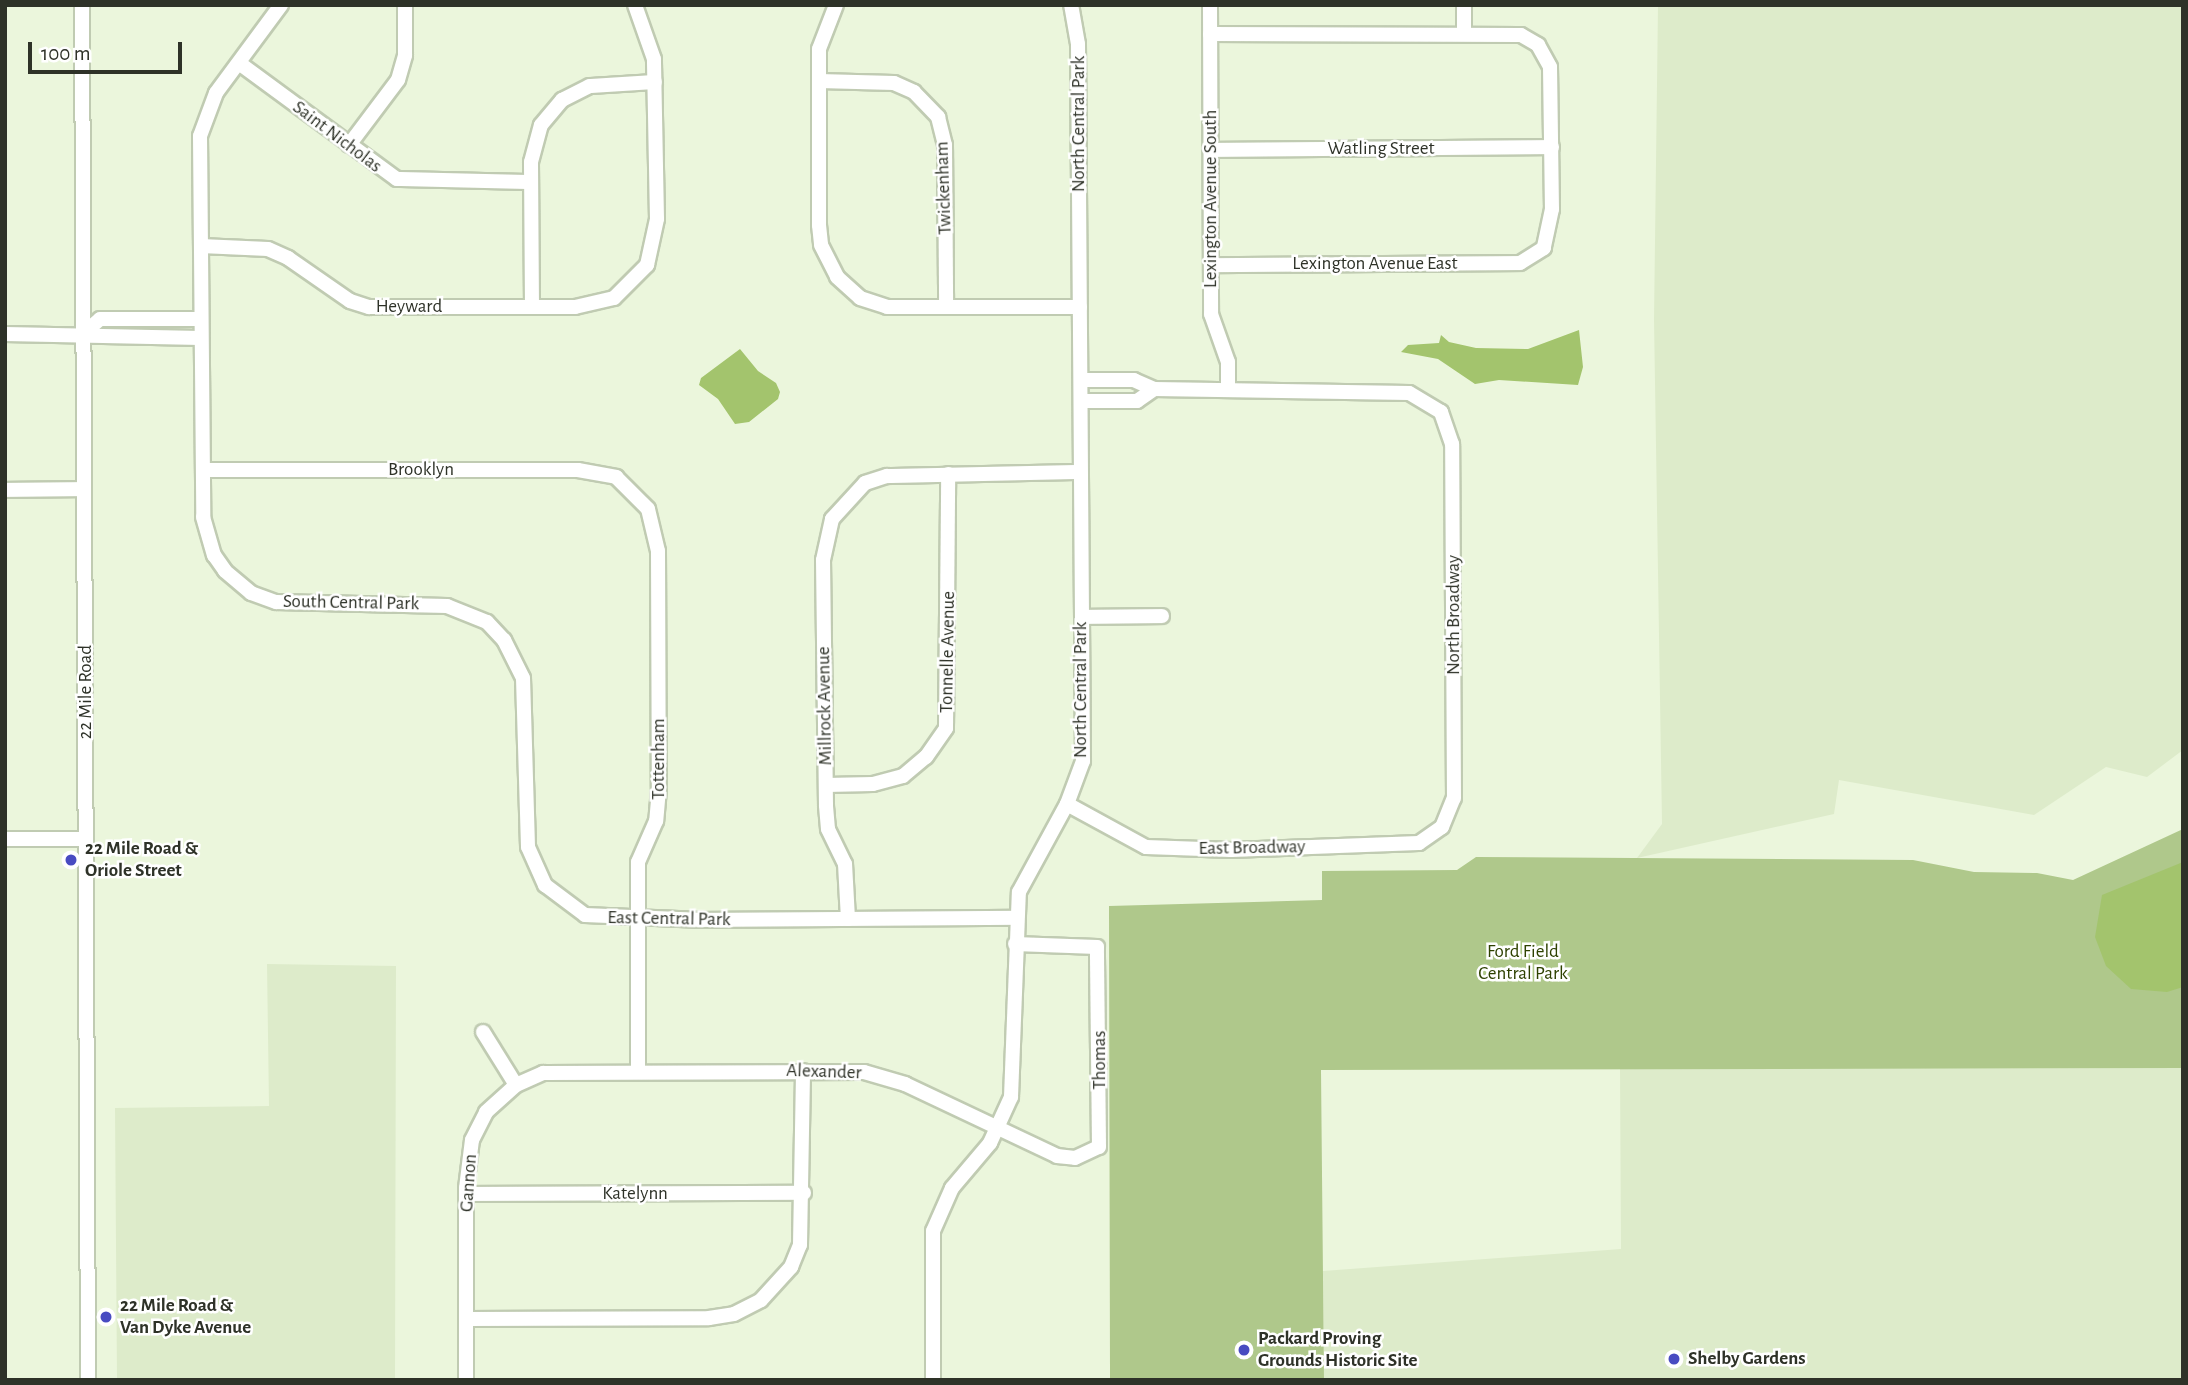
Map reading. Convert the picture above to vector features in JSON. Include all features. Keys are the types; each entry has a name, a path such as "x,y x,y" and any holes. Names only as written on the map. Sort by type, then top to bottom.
{"street":[{"name":"22 Mile Road","path":"82,5 89,1380"},
{"name":"South Central Park","path":"281,5 216,93 202,125 203,517 214,555 251,593 290,604 447,606 480,618 504,640"},
{"path":"349,145 402,70 405,5"},
{"path":"532,307 531,181 533,150 541,125 562,100 598,84 655,82 651,48 635,5"},
{"path":"836,5 820,40 821,245 829,266 847,288 860,298 887,307 1080,306"},
{"name":"North Central Park","path":"933,1380 933,1230 952,1188 998,1130 1011,1097 1016,918 1023,882 1067,804 1083,761 1079,44 1071,5"},
{"name":"Lexington Avenue South","path":"1210,5 1211,314 1228,362 1228,390"},
{"path":"1464,5 1464,32"},
{"path":"1210,34 1511,32 1544,52 1551,75 1552,148"},
{"name":"Saint Nicholas","path":"239,63 397,179 531,181"},
{"name":"Twickenham","path":"819,81 894,83 914,92 938,117 945,145 946,306"},
{"name":"Heyward","path":"201,246 268,249 288,258 350,301 369,307 588,306 614,298 628,287 646,265 654,247 655,82"},
{"name":"Watling Street","path":"1211,150 1552,148"},
{"name":"Lexington Avenue East","path":"1211,265 1514,264 1538,256 1552,228 1552,148"},
{"path":"84,333 100,319 201,319"},
{"path":"5,334 84,333 109,338 201,338"},
{"path":"1081,380 1134,380 1154,389 1228,390"},
{"path":"1109,380 1110,401"},
{"path":"1081,401 1137,401 1154,389"},
{"name":"North Broadway","path":"1228,390 1409,393 1434,405 1450,429 1454,785 1451,812 1442,827"},
{"name":"Brooklyn","path":"203,470 578,470 616,477 633,491"},
{"path":"948,474 1080,472"},
{"name":"Millrock Avenue","path":"848,919 847,873 828,830 825,785 823,548 832,519 848,496 865,482 887,476 948,474"},
{"name":"Tonnelle Avenue","path":"825,785 873,784 903,776 926,757 946,728 948,474"},
{"path":"5,490 85,489"},
{"name":"Tottenham","path":"633,491 648,509 658,565 659,812 638,862 638,1071"},
{"path":"1082,617 1162,617"},
{"name":"East Central Park","path":"504,640 523,684 525,821 534,867 554,896 585,915 638,920 1016,918"},
{"name":"East Broadway","path":"1067,804 1134,842 1155,849 1406,846 1424,842 1442,827"},
{"path":"5,839 86,839"},
{"name":"Thomas","path":"998,1130 1056,1156 1075,1158 1099,1147 1101,1137 1097,947 1015,944"},
{"path":"483,1032 516,1085"},
{"name":"Alexander","path":"638,1071 803,1071 880,1075 998,1130"},
{"name":"Gannon","path":"466,1380 466,1194 472,1140 486,1112 516,1085 543,1073 638,1071"},
{"path":"466,1319 709,1318 745,1310 775,1288 800,1245 804,1193 803,1071"},
{"name":"Katelynn","path":"466,1194 804,1193"}],"shaded area":[{"path":"1658,5 2183,5 2183,750 2147,777 2106,767 2034,815 1839,780 1834,814 1637,858 1662,824 1654,320"},
{"path":"1579,330 1583,367 1578,385 1499,380 1475,384 1438,359 1401,352 1408,345 1439,343 1441,335 1449,342 1476,348 1528,349"},
{"path":"740,349 758,371 776,383 780,392 778,399 749,422 735,424 718,399 699,385 701,378"},
{"path":"2183,862 2183,987 2167,992 2131,989 2106,966 2095,937 2102,895"},
{"path":"267,964 396,966 395,1380 117,1380 115,1108 269,1106"},
{"path":"1620,1068 2183,1068 2183,1380 1324,1380 1323,1271 1621,1249"}],"green space":[{"name":"Ford Field Central Park","path":"2183,829 2183,1068 1321,1070 1324,1380 1110,1380 1109,906 1322,900 1322,871 1457,870 1476,857 1913,860 1974,872 2037,873 2073,880"}],"place":[{"name":"22 Mile Road & Oriole Street","path":"71,860"},
{"name":"22 Mile Road & Van Dyke Avenue","path":"106,1317"},
{"name":"Packard Proving Grounds Historic Site","path":"1244,1350"},
{"name":"Shelby Gardens","path":"1674,1359"}]}
